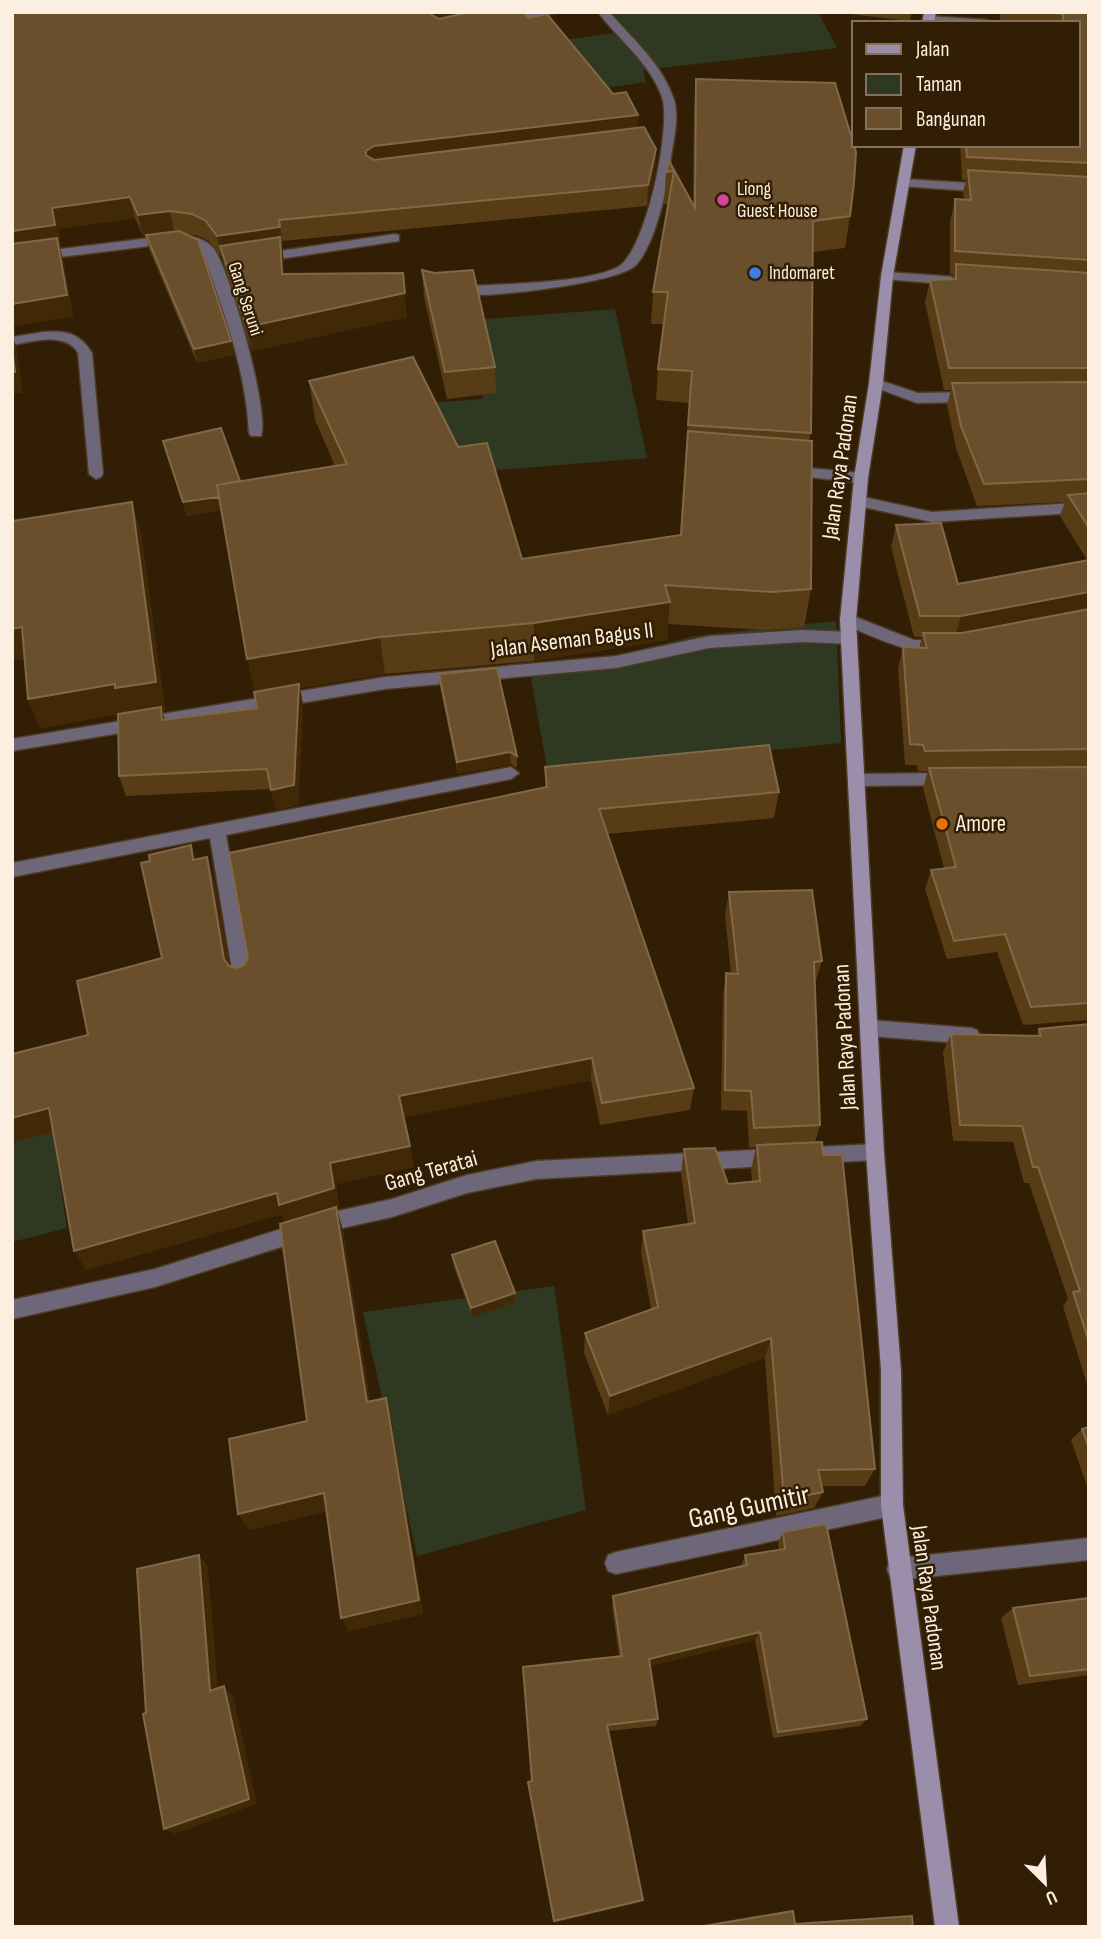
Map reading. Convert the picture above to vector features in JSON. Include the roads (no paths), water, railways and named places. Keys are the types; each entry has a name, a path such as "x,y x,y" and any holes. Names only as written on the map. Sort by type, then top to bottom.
{"main road":[{"name":"Jalan Raya Padonan","path":"910,147 887,276 876,383 861,478 849,629 875,1152 891,1371 892,1505 898,1569 919,1700 947,1927"}],"street":[{"path":"490,24 554,12"},
{"path":"446,292 576,279 616,272 630,265 636,257 660,195 671,108 668,95 659,79 603,12"},
{"path":"929,18 964,21"},
{"path":"652,140 666,139"},
{"path":"903,183 996,188"},
{"path":"227,263 395,238"},
{"name":"Gang Seruni","path":"12,259 187,239 203,245 227,263 256,405 256,433"},
{"path":"887,276 968,282"},
{"path":"12,341 61,335 82,343 96,474"},
{"path":"876,383 917,398 983,397"},
{"path":"779,470 861,478"},
{"path":"859,501 932,517 1089,508"},
{"name":"Jalan Aseman Bagus II","path":"12,745 385,683 616,662 709,642 803,636 849,629 913,646 955,646"},
{"path":"12,870 510,773"},
{"path":"857,780 966,779"},
{"path":"217,829 243,982"},
{"path":"870,1028 985,1037"},
{"name":"Gang Teratai","path":"12,1310 155,1278 338,1220 392,1208 467,1184 536,1170 875,1152"},
{"name":"Gang Gumitir","path":"616,1563 892,1505"},
{"path":"898,1569 1089,1549"}],"place":[{"name":"Liong Guest House","path":"723,200"},
{"name":"Indomaret","path":"755,273"},
{"name":"Amore","path":"942,824"}]}
